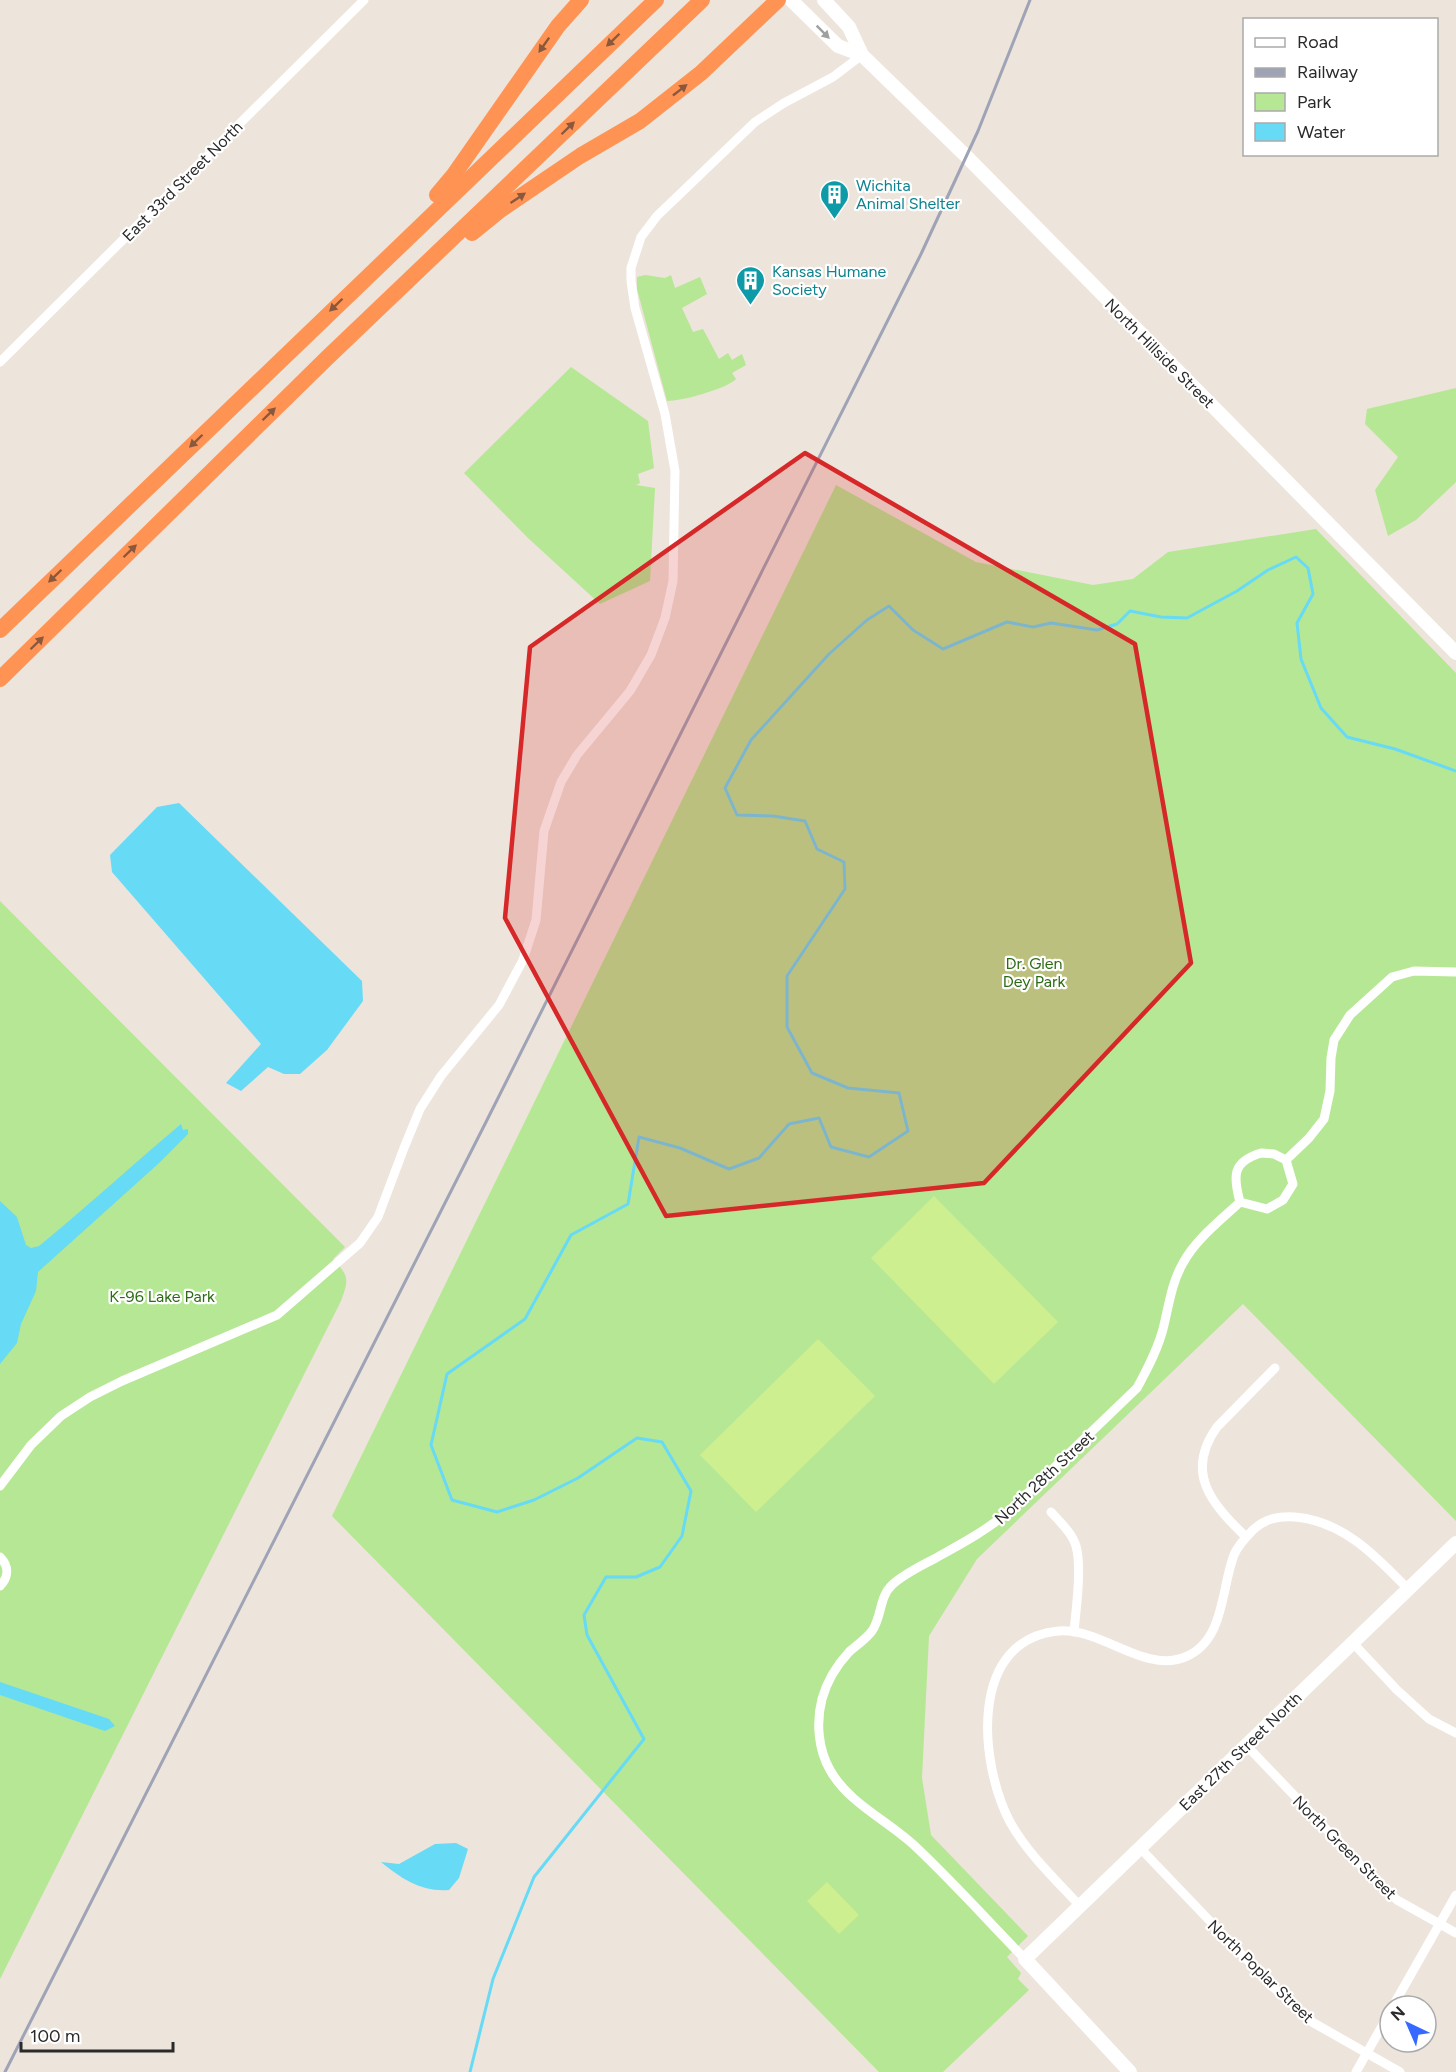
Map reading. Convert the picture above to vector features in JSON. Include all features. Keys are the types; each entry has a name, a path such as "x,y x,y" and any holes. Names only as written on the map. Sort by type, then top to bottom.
{"highway":[{"path":"378,264 453,176 558,26 581,0"},
{"path":"0,630 378,264 656,0"},
{"path":"0,679 328,357 702,0"},
{"path":"328,357 431,265 499,211 580,156 640,121 701,73 777,0"}],"main road":[{"name":"North Hillside Street","path":"791,0 838,46 862,54"},
{"name":"North Hillside Street","path":"824,0 853,32 862,54 1456,653"},
{"name":"East 27th Street North","path":"1025,1959 1456,1543"},
{"path":"1025,1959 1131,2072"}],"street":[{"name":"East 33rd Street North","path":"0,362 364,0"},
{"path":"0,1486 30,1444 60,1416 122,1381 278,1315 360,1243 378,1217 420,1109 441,1076 499,1005 523,960 536,920 544,831 561,782 577,755 630,691 651,656 665,618 673,582 675,471 665,414 635,308 631,281 631,268 641,237 657,216 755,122 784,103 833,77 862,54"},
{"path":"1286,1160 1310,1138 1324,1119 1330,1091 1330,1058 1334,1040 1350,1015 1392,977 1414,971 1456,972"},
{"path":"1261,1153 1274,1154 1286,1160 1293,1184 1283,1200 1267,1209 1240,1202 1234,1181 1238,1167 1248,1157 1261,1153"},
{"name":"North 28th Street","path":"1025,1959 917,1848 853,1798 840,1784 824,1757 819,1729 822,1700 837,1667 876,1626 884,1598 890,1587 903,1576 988,1529 1137,1388 1150,1364 1164,1327 1170,1295 1182,1263 1202,1238 1240,1202"},
{"path":"1246,1537 1214,1503 1206,1488 1202,1461 1210,1437 1217,1427 1275,1368"},
{"path":"1051,1512 1062,1524 1076,1548 1077,1588 1074,1632"},
{"path":"1080,1906 1035,1858 1019,1837 1008,1818 996,1779 988,1727 988,1708 997,1674 1011,1653 1030,1637 1060,1631 1098,1638 1155,1660 1172,1661 1186,1657 1207,1641 1214,1629 1234,1554 1246,1537 1263,1521 1272,1518 1285,1517 1317,1521 1334,1527 1375,1555 1408,1588"},
{"path":"0,1557 7,1573 6,1579 0,1586"},
{"path":"1352,1642 1397,1690 1430,1719 1456,1733"},
{"name":"North Green Street","path":"1245,1745 1397,1900 1456,1934"},
{"name":"North Poplar Street","path":"1140,1848 1274,1988 1312,2022 1400,2072"},
{"path":"1400,1994 1456,1895"},
{"path":"1356,2072 1378,2033"}],"highlighted area":[{"path":"805,453 1135,644 1191,963 984,1183 666,1216 505,918 530,647"}],"green space":[{"path":"645,275 665,278 671,275 675,288 700,277 707,294 682,308 693,332 703,329 719,359 728,353 732,360 742,354 746,365 732,373 736,379 723,387 703,394 667,401 637,289 637,277"},
{"path":"571,367 648,421 654,468 638,474 640,483 636,485 655,488 650,581 600,604 528,538 464,473"},
{"path":"1456,388 1456,482 1416,520 1388,536 1375,490 1398,457 1365,424 1367,409"},
{"name":"Dr. Glen Dey Park","path":"836,485 976,562 1093,585 1133,579 1168,552 1316,529 1456,673 1456,1521 1243,1304 977,1559 929,1636 922,1778 931,1835 1028,1936 1007,1957 1021,1973 1018,1979 1029,1990 943,2072 879,2072 332,1516"},
{"name":"K-96 Lake Park","path":"0,901 345,1247 333,1259 345,1274 346,1283 341,1301 0,1979"},
{"path":"934,1196 1058,1322 994,1384 871,1258"},
{"path":"818,1339 875,1396 756,1512 700,1455"},
{"path":"827,1882 859,1915 839,1934 807,1901"}],"water":[{"path":"179,803 362,981 363,1001 327,1050 300,1074 284,1074 268,1067 241,1091 226,1083 261,1044 112,872 110,855 157,807"},
{"path":"181,1124 183,1130 188,1129 188,1134 38,1272 36,1291 21,1324 17,1343 0,1364 0,1201 17,1217 26,1245 31,1248 39,1246"},
{"path":"0,1682 109,1719 115,1726 105,1731 0,1695"},
{"path":"456,1843 468,1849 459,1878 449,1890 421,1887 381,1862 399,1864 435,1844"}],"waterway":[{"path":"470,2072 493,1979 534,1877 644,1739 587,1635 584,1615 606,1577 636,1577 660,1567 682,1536 691,1491 662,1442 637,1438 578,1478 534,1500 497,1512 452,1500 431,1445 447,1374 525,1319 571,1235 628,1204 639,1137 680,1148 729,1169 759,1158 789,1124 819,1118 831,1147 869,1157 908,1131 899,1093 848,1088 812,1073 787,1027 787,976 845,889 844,862 817,849 805,821 773,816 737,815 725,788 751,740 829,654 867,620 889,606 913,630 943,649 1007,622 1033,627 1051,623 1097,630 1117,624 1130,611 1161,617 1187,618 1237,591 1268,570 1296,557 1308,568 1313,594 1297,623 1301,659 1321,708 1347,737 1395,749 1456,771"}],"railway":[{"path":"5,2072 486,1122 921,254 978,131 1030,0"}],"place":[{"name":"Wichita Animal Shelter","path":"835,220"},
{"name":"Kansas Humane Society","path":"751,306"}]}
